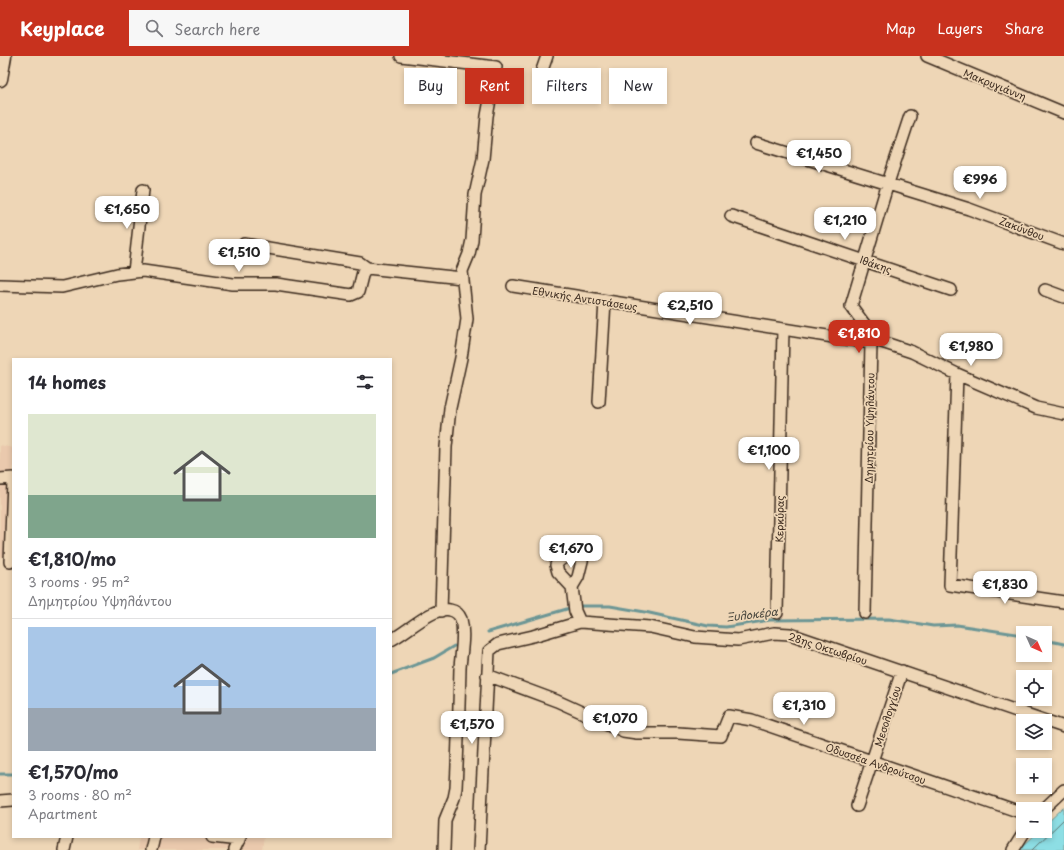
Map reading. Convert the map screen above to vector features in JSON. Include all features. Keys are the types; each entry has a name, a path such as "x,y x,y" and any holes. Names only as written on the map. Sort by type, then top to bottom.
{"main road":[{"path":"0,79 3,58"}],"street":[{"path":"401,56 496,67 487,116 483,159 475,195 470,254 462,271 468,319 462,358 450,408 446,447 441,611"},
{"path":"542,68 546,56"},
{"name":"Μακρυγιάννη","path":"927,56 1064,113"},
{"path":"872,341 870,332 851,306 910,116"},
{"name":"Ζακύνθου","path":"756,143 969,209 1064,244"},
{"path":"134,272 144,190"},
{"name":"Ιθάκης","path":"731,216 952,290"},
{"path":"244,244 360,263 367,268 462,278"},
{"path":"0,285 62,287 134,272 167,273 233,284 276,284 351,295 358,292 363,272 367,268"},
{"name":"Εθνικής Αντιστάσεως","path":"513,286 783,329 872,341 912,352 957,374 1036,408 1064,414"},
{"path":"1045,290 1064,297"},
{"path":"599,402 605,301"},
{"name":"Κερκύρας","path":"777,613 783,329"},
{"name":"Δημητρίου Υψηλάντου","path":"866,613 872,341"},
{"path":"957,374 950,585 1064,602"},
{"path":"0,479 12,480"},
{"path":"8,562 12,496"},
{"path":"572,587 574,606 580,622"},
{"path":"392,639 421,620 441,611 449,609 457,612 461,618 462,630 456,788 454,798 445,820 444,850"},
{"name":"28ης Οκτωβρίου","path":"487,675 488,655 491,648 498,644 533,636 580,622 650,627 695,637 738,640 774,633 790,634 1064,727"},
{"name":"Μεσολογγίου","path":"857,806 902,672"},
{"path":"479,850 487,675"},
{"name":"Οδυσσέα Ανδρούτσου","path":"487,675 557,701 623,730 637,734 678,733 721,736 729,716 778,729 1016,811"},
{"path":"1051,802 1064,790"},
{"path":"0,801 12,800"},
{"path":"64,850 67,838"},
{"path":"151,850 154,838"},
{"path":"234,850 240,838"},
{"path":"1013,850 1021,838"}],"shaded area":[{"path":"0,445 12,448 12,557 0,557"},
{"path":"139,838 264,838 262,850 137,850"}],"water":[{"path":"1064,807 1064,850 1019,850 1032,838 1052,838 1052,818"}],"waterway":[{"name":"Ξυλοκέρα","path":"488,632 577,606 610,606 708,626 726,627 770,620 889,619 933,626 957,625 1016,634"},
{"name":"Ξυλοκέρα","path":"1052,641 1064,644"},
{"name":"Ξυλοκέρα","path":"392,674 434,658 454,646"},
{"name":"Ξυλοκέρα","path":"0,774 12,774"}]}
